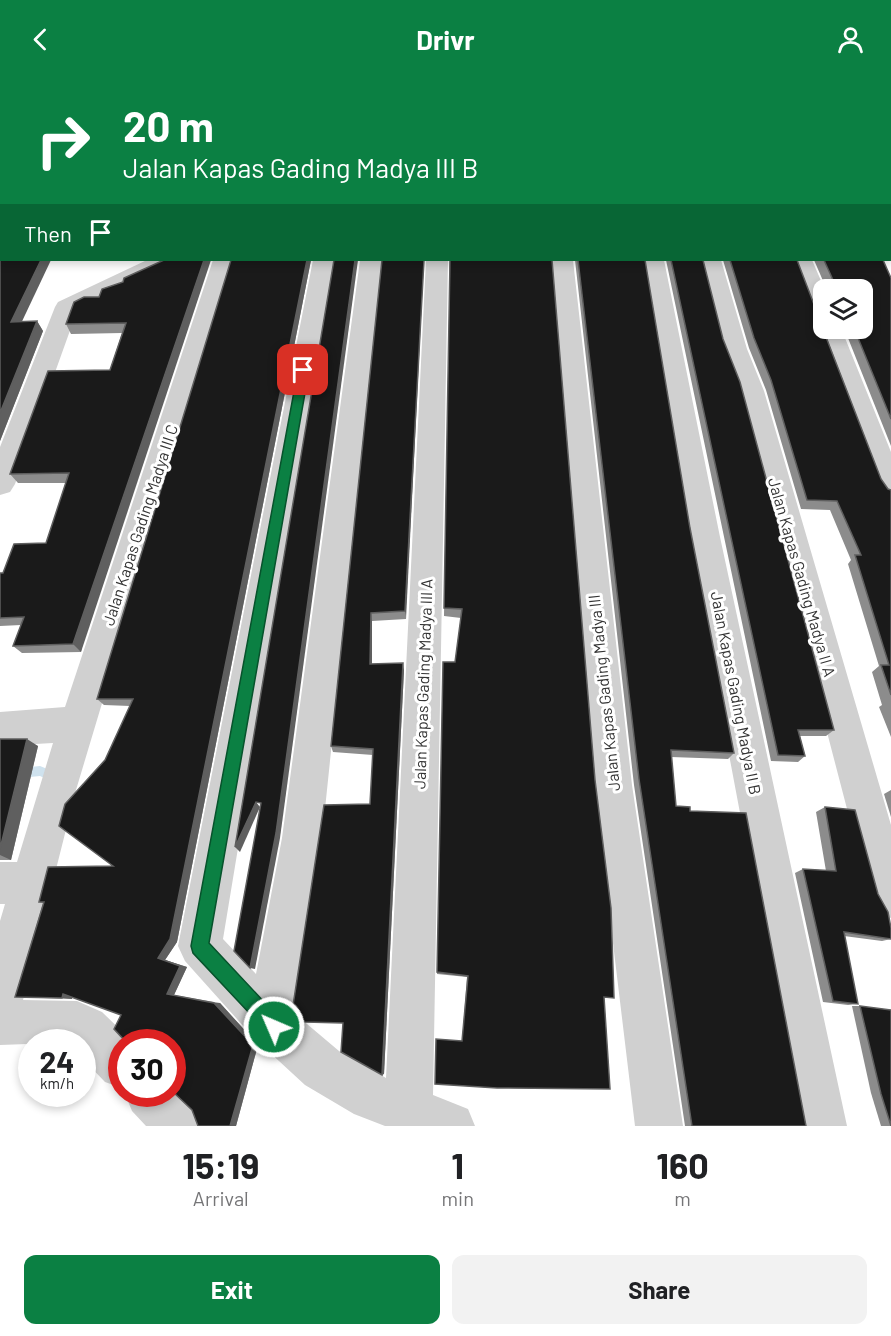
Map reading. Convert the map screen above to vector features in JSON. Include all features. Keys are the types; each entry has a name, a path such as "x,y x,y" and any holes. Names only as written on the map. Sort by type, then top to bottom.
{"street":[{"path":"0,484 67,308 162,261"},
{"name":"Jalan Kapas Gading Madya III C","path":"0,1000 15,883 60,779 224,261"},
{"path":"324,261 200,946 270,1022 322,1068 371,1097 430,1117"},
{"path":"270,1022 302,838 371,261"},
{"name":"Jalan Kapas Gading Madya III A","path":"430,1117 437,261"},
{"name":"Jalan Kapas Gading Madya III","path":"561,261 613,785 659,1126"},
{"name":"Jalan Kapas Gading Madya II B","path":"653,261 658,282 660,311 692,454 707,549 823,1126"},
{"name":"Jalan Kapas Gading Madya II A","path":"710,261 734,349 751,391 891,897"},
{"path":"801,261 813,289"},
{"path":"832,339 891,488"},
{"path":"0,729 76,724"},
{"path":"0,1022 77,1024 86,1028 108,1051"},
{"path":"162,1107 180,1126"}],"building":[{"path":"0,261 41,261 11,322 37,321 0,413"},
{"path":"162,261 204,261 73,644 13,646 24,617 0,618 0,573 3,573 14,544 46,543 69,473 10,474 48,371 110,370 126,323 66,324 74,302 84,297 99,297 102,289 123,282 124,278"},
{"path":"231,261 307,261 170,939 158,958 180,966 167,994 214,1003 253,1045 230,1126 198,1126 192,1110 186,1104 186,1029 114,1029 121,1015 63,994 62,998 15,997 44,902 39,902 48,867 113,866 59,826 65,804 105,760 133,699 97,699"},
{"path":"334,261 355,261 276,833 250,968 234,951 261,803 256,802 235,847"},
{"path":"382,261 424,261 405,611 371,613 370,664 403,663 382,1075 341,1052 343,1023 305,1022 292,1012 324,805 370,804 373,749 331,746"},
{"path":"450,261 552,261 595,780 611,908 614,998 604,997 610,1089 497,1088 435,1084 436,1039 462,1041 468,976 437,972 443,662 455,662 462,609 444,608"},
{"path":"578,261 645,261 690,528 734,753 671,750 676,806 690,807 690,811 746,813 806,1126 692,1126 639,779"},
{"path":"671,261 703,261 723,339 740,382 834,730 798,730 805,756 778,755"},
{"path":"730,261 797,261 813,302 813,339 827,339 881,479 891,490 891,695 881,665 889,665 855,555 861,555 837,501 807,500 771,380 754,338"},
{"path":"824,261 883,261 891,278 891,419 858,339 873,339 873,279 833,279"},
{"path":"0,739 27,739 0,849"},
{"path":"825,807 855,810 878,894 888,912 891,928 891,939 844,932 858,1004 833,1001 803,869 836,871"},
{"path":"860,1006 891,1010 891,1126 881,1094"}],"waterway":[{"path":"0,775 40,771 53,777"}],"route":[{"path":"274,1027 200,946 303,370"}]}
